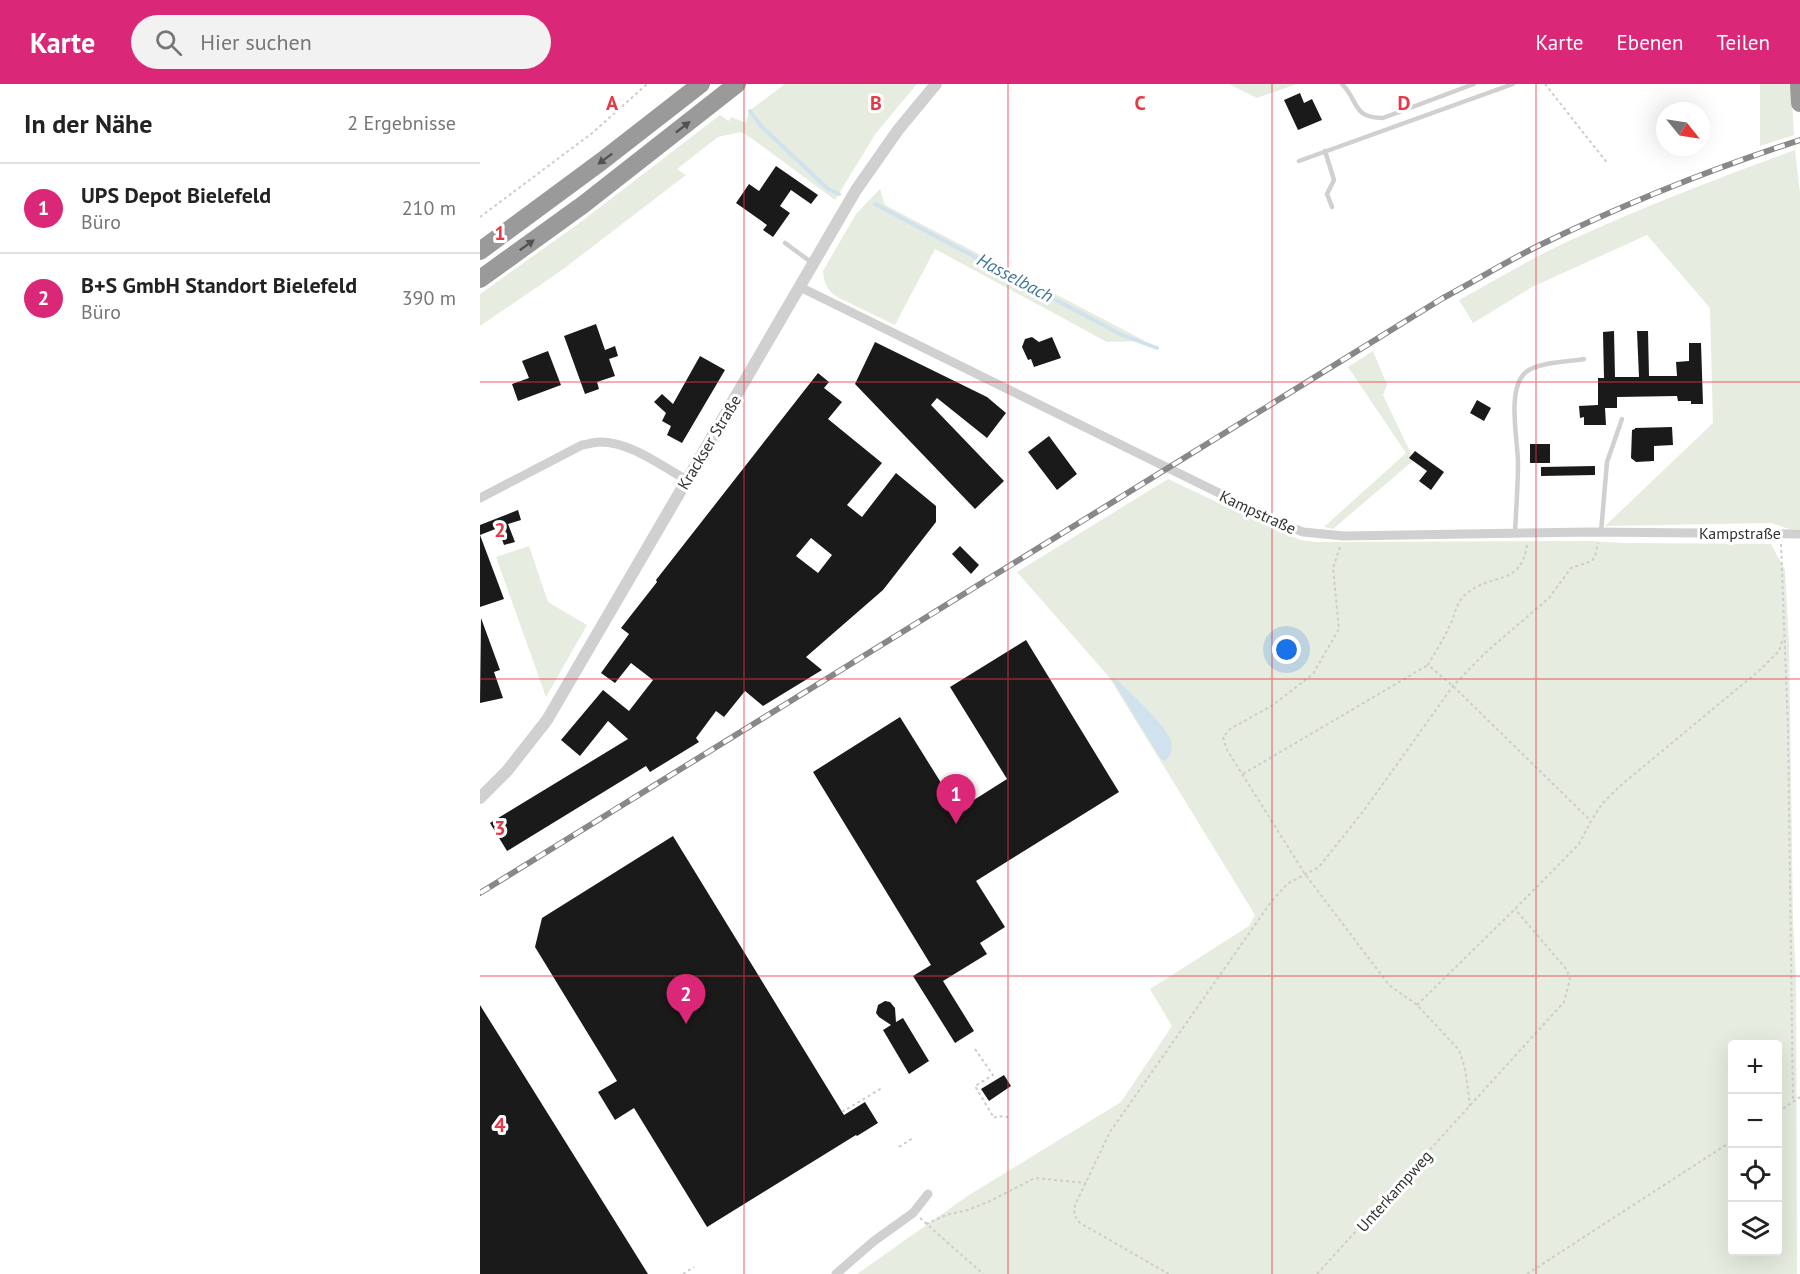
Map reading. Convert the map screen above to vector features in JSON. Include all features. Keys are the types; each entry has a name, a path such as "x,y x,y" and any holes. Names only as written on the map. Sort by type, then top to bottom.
{"highway":[{"path":"480,251 585,174 701,84"},
{"path":"480,279 611,183 737,84"},
{"path":"1799,84 1800,102"}],"street":[{"name":"Krackser Straße","path":"480,798 514,764 547,720 876,159 920,101 936,84"},
{"name":"Kampstraße","path":"800,287 1282,524 1303,532 1344,536 1601,532 1800,534"},
{"path":"480,498 582,445 599,442 633,450 687,480"},
{"path":"836,1274 869,1245 913,1213 927,1194"}],"lane":[{"path":"1342,84 1362,114 1370,118 1383,118 1474,84"},
{"path":"1299,161 1514,84"},
{"path":"1325,151 1334,180 1327,194 1332,207"},
{"path":"785,243 813,264"},
{"path":"1515,533 1518,462 1515,414 1519,383 1523,375 1533,367 1584,359"},
{"path":"1601,532 1607,462 1622,419"}],"path":[{"path":"480,217 591,134 648,84"},
{"path":"1545,84 1608,164"},
{"path":"1168,1274 1080,1222 1074,1215 1075,1205 1110,1132 1271,902 1287,884 1311,873 1332,853 1453,686 1485,653 1549,598 1571,568 1592,561 1601,532"},
{"path":"1243,774 1428,665 1451,623 1456,606 1466,594 1492,579 1513,574 1519,570 1525,557 1529,533"},
{"path":"1781,534 1788,729 1793,1102"},
{"path":"1344,536 1333,568 1339,629 1313,674 1273,705 1230,729 1223,737 1227,750 1305,874 1389,985 1417,1005 1459,1050 1465,1068 1470,1106"},
{"path":"1417,1005 1579,844 1602,804 1620,786 1761,669 1779,651 1784,635"},
{"path":"1428,665 1453,686 1591,820"},
{"name":"Unterkampweg","path":"1317,1274 1564,1002 1569,989 1570,978 1567,970 1515,909"},
{"path":"975,1049 993,1075 975,1086 994,1118 1008,1117"},
{"path":"842,1112 882,1088"},
{"path":"1782,1109 1800,1097"},
{"path":"898,1147 913,1138"},
{"path":"1527,1274 1728,1144"},
{"path":"983,1274 925,1223 990,1201 1035,1178 1086,1183"},
{"path":"683,1274 694,1267"}],"shaded area":[{"path":"785,84 917,84 876,133 835,200 741,132 718,137 677,169 686,175 562,270 480,326 480,294 578,224 720,115 729,121 731,117 746,123 749,111"},
{"path":"1229,84 1297,84 1257,98"},
{"path":"1760,84 1791,84 1794,135 1760,146"},
{"path":"1795,150 1800,194 1800,529 1789,529 1771,523 1605,526 1713,423 1710,308 1647,235 1532,287 1473,323 1459,300 1573,239 1683,192"},
{"path":"880,189 885,205 1145,341 1107,342 935,249 895,325 837,297 827,286 823,271 856,214"},
{"path":"1373,351 1387,385 1383,395 1414,460 1333,529 1324,527 1406,453 1348,367"},
{"path":"1168,479 1280,532 1301,540 1316,542 1589,541 1771,544 1785,570 1789,643 1796,980 1797,1274 857,1274 969,1195 1121,1102 1172,1026 1150,989 1249,926 1255,915 1109,677 1017,572"},
{"path":"529,546 548,602 587,625 546,697 496,557"}],"water":[{"path":"1111,678 1118,681 1139,701 1167,733 1172,748 1165,761 1161,759"}],"building":[{"path":"1300,93 1304,103 1312,99 1322,120 1298,130 1284,100"},
{"path":"776,166 818,195 811,204 791,190 780,206 790,213 773,237 763,230 767,225 736,203 749,184 759,191"},
{"path":"596,324 605,350 615,346 618,356 609,359 615,376 597,382 599,389 585,394 564,336"},
{"path":"1614,331 1615,377 1639,377 1637,331 1648,331 1649,376 1677,376 1676,362 1689,361 1689,343 1701,343 1703,404 1678,401 1677,396 1617,397 1617,408 1605,408 1606,425 1584,425 1584,417 1580,418 1579,406 1598,405 1598,378 1604,378 1603,332"},
{"path":"1032,337 1039,342 1052,337 1061,358 1034,367 1022,347 1025,339"},
{"path":"875,342 987,397 1006,413 987,438 937,398 931,405 1004,481 975,509 855,384"},
{"path":"548,351 561,385 518,401 512,384 529,378 522,361"},
{"path":"700,356 725,370 682,443 667,435 671,426 662,421 666,413 654,402 662,394 673,404"},
{"path":"818,373 829,382 824,388 842,402 828,419 882,463 847,505 862,517 896,473 936,506 936,522 883,590 806,657 822,670 763,706 745,691 724,717 716,711 696,738 699,742 650,772 646,766 507,851 490,823 628,739 608,721 580,756 561,740 603,690 629,711 653,680 631,663 615,683 601,673 629,634 621,628 657,582 656,580","holes":["811,538 832,555 818,573 796,556"]},
{"path":"1477,400 1491,408 1484,421 1470,413"},
{"path":"1672,427 1673,445 1654,446 1654,461 1636,462 1631,458 1632,430"},
{"path":"1049,436 1077,474 1057,490 1028,452"},
{"path":"1530,444 1550,444 1550,463 1530,463"},
{"path":"1415,451 1444,472 1431,490 1419,481 1427,471 1409,458"},
{"path":"1595,466 1595,475 1541,476 1541,467"},
{"path":"518,510 521,520 508,524 515,542 504,545 498,528 480,535 480,525"},
{"path":"480,535 504,599 480,607"},
{"path":"960,546 979,565 971,574 952,554"},
{"path":"481,618 500,670 494,672 503,698 480,703"},
{"path":"1026,640 1119,792 976,881 1005,927 980,943 987,954 943,981 974,1031 955,1043 913,976 931,965 813,772 900,717 958,810 1007,779 950,687"},
{"path":"673,836 844,1115 865,1102 878,1123 707,1227 634,1108 615,1120 598,1092 617,1081 535,947 542,918"},
{"path":"885,1001 890,1002 895,1008 896,1022 903,1018 929,1061 909,1074 883,1030 891,1025 876,1013 878,1005"},
{"path":"480,1005 648,1274 480,1274"},
{"path":"1004,1075 1011,1086 989,1101 981,1089"}],"waterway":[{"path":"750,111 761,126 828,189 839,194"},
{"name":"Hasselbach","path":"875,204 1122,335 1157,348"}],"railway":[{"path":"480,893 1443,298 1528,251 1604,215 1701,175 1800,140"}],"place":[{"name":"UPS Depot Bielefeld","path":"956,824"},
{"name":"B+S GmbH Standort Bielefeld","path":"686,1024"}]}
